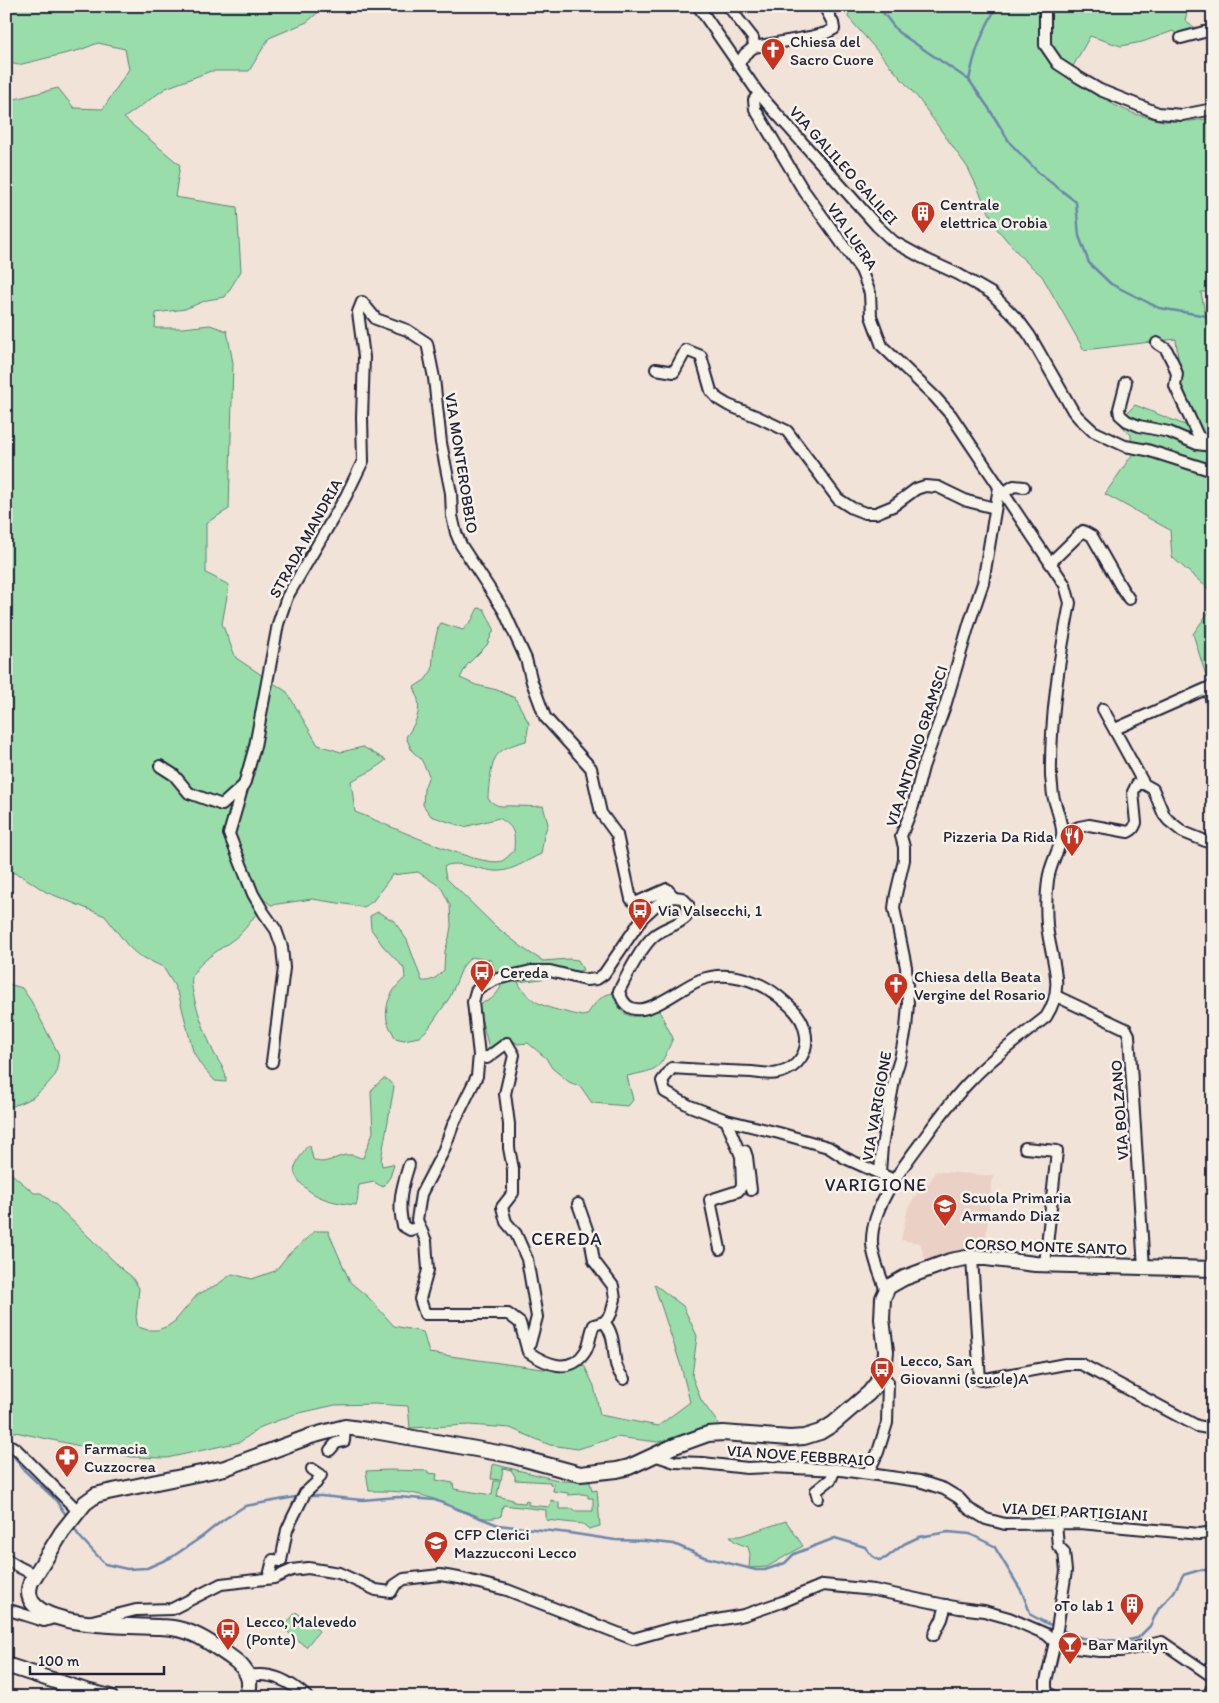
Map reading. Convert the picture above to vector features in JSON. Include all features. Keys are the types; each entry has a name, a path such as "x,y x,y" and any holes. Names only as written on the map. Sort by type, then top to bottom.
{"main road":[{"name":"CORSO MONTE SANTO","path":"886,1291 891,1285 904,1278 955,1260 972,1258 1046,1264 1213,1269"},
{"path":"246,1697 250,1682 243,1667 206,1641 190,1633 161,1626 85,1623 57,1617 39,1609 32,1600 29,1588 35,1575 62,1532 91,1498 101,1493 225,1468 318,1434 345,1427 510,1456 580,1474 629,1467 679,1444 708,1434 804,1437 815,1434 832,1424 872,1390 885,1362 882,1304 886,1291"},
{"path":"6,1665 110,1697"}],"street":[{"name":"VIA GALILEO GALILEI","path":"698,6 759,94 818,158 861,209 894,242 991,293 1019,321 1079,418 1093,430 1125,446 1147,450 1213,471"},
{"path":"728,6 753,38 754,47"},
{"path":"738,64 745,54 754,47 810,37 834,29 824,6"},
{"path":"1045,6 1045,45 1058,64 1078,77 1100,90 1158,112 1182,115 1213,109"},
{"path":"1181,38 1204,32 1213,32"},
{"name":"VIA LUERA","path":"759,94 754,103 769,133 802,188 861,270 870,294 871,316 882,346 951,415 1001,490"},
{"name":"STRADA MANDRIA","path":"272,1062 284,968 282,947 276,930 253,894 229,834 255,746 278,624 287,597 346,496 363,462 364,357 358,312 362,302"},
{"name":"VIA MONTEROBBIO","path":"362,302 376,319 407,330 426,343 434,378 441,443 451,493 452,516 456,533 461,545 504,611 526,659 545,717 591,768 601,813 617,835 631,899 635,903 641,902 666,889 674,897"},
{"path":"1157,343 1166,349 1173,363 1177,374 1175,386 1198,436 1212,446"},
{"path":"656,369 674,372 686,350 701,356 711,391 718,399 787,431 838,500 865,513 876,513 893,506 916,489 925,486 938,487 967,501 995,508"},
{"path":"1126,382 1119,409 1120,415 1127,421 1139,426 1169,432 1197,444 1212,446"},
{"path":"886,1291 874,1256 872,1243 876,1218 894,1180 953,1098 974,1076 1046,1017 1052,1008 1056,996 1057,976 1047,925 1048,879 1052,861 1063,834 1052,793 1052,766 1058,666 1070,602 1065,585 1001,490 1014,486 1024,487"},
{"name":"VIA ANTONIO GRAMSCI","path":"902,1046 906,1029 908,1004 906,966 894,908 904,860 902,836 983,583 995,508 1001,490"},
{"path":"1050,563 1083,531 1092,536 1129,599"},
{"path":"1115,729 1208,688 1213,706"},
{"path":"1103,709 1144,784"},
{"path":"160,766 174,775 189,794 222,805 242,788"},
{"path":"1063,834 1089,825 1131,831 1136,823 1134,787 1137,784 1144,784 1153,789 1168,820 1183,832 1213,844"},
{"path":"578,1204 590,1238 594,1261 613,1286 615,1299 611,1314 604,1322 594,1325 586,1351 577,1360 564,1365 551,1365 541,1361 528,1352 520,1323 508,1314 425,1314 420,1299 428,1270 426,1241 417,1220 420,1194 443,1152 453,1125 477,1076 479,1055 473,1002 474,993 478,988 497,980 519,973 540,970 550,970 586,980 597,979 611,966 643,917 660,903 674,897 682,898 688,904 686,917 655,935 647,944 619,991 624,1003 635,1010 647,1009 701,979 728,975 752,980 770,990 794,1009 805,1029 806,1039 804,1055 795,1066 778,1073 672,1068 662,1081 665,1092 690,1106 726,1120 828,1147 845,1158 880,1172 894,1180"},
{"name":"VIA BOLZANO","path":"1056,996 1126,1029 1129,1035 1144,1268"},
{"path":"479,1055 487,1058 507,1043 514,1055 504,1094 509,1124 513,1193 502,1207 506,1222 516,1234 527,1259 538,1318 530,1347 527,1348"},
{"name":"VIA VARIGIONE","path":"880,1172 882,1146 902,1046"},
{"path":"726,1120 747,1157 752,1190"},
{"path":"720,1249 710,1200 738,1191 742,1186 741,1156 726,1120"},
{"path":"1025,1148 1057,1151 1046,1264"},
{"path":"409,1165 400,1198 400,1214 403,1226 410,1230 420,1227"},
{"path":"972,1258 980,1380 1065,1364 1082,1364 1198,1426 1213,1429"},
{"path":"604,1322 611,1329 614,1364 624,1380"},
{"path":"868,1473 878,1452 887,1423 888,1382 881,1373"},
{"path":"330,1450 336,1444 344,1442 345,1427"},
{"path":"6,1443 16,1448 78,1512"},
{"name":"VIA NOVE FEBBRAIO","path":"654,1455 675,1462 747,1468 770,1467 835,1470 918,1481 944,1488 959,1498 969,1508"},
{"path":"270,1572 273,1560 282,1561 287,1530 303,1496 316,1483 321,1474 312,1469"},
{"path":"818,1498 816,1491 831,1480 835,1470"},
{"name":"VIA DEI PARTIGIANI","path":"969,1508 986,1519 1004,1524 1080,1523 1200,1534 1213,1532"},
{"path":"1055,1697 1046,1690 1046,1681 1066,1571 1064,1552 1058,1546 1056,1523"},
{"path":"6,1559 35,1575"},
{"path":"85,1623 97,1618 136,1610 172,1609 221,1584 274,1578 292,1570 308,1568 339,1573 376,1590 391,1592 395,1585 404,1580 440,1575 459,1578 507,1590 633,1638 744,1614 782,1602 823,1585 874,1590 946,1605 984,1610 1009,1618 1075,1648 1112,1651 1162,1642 1213,1677"},
{"path":"934,1635 946,1605"},
{"path":"6,1609 44,1621 57,1617"},
{"path":"248,1676 268,1675 283,1679 307,1697"},
{"path":"1211,1697 1213,1687"}],"shaded area":[{"name":"Scuola Primaria Armando Diaz","path":"936,1171 993,1176 985,1247 963,1249 926,1262 920,1243 901,1240 908,1208 924,1181 929,1183"}],"green space":[{"path":"6,6 321,6 322,9 307,22 269,38 249,71 211,71 166,88 124,118 180,165 175,197 237,207 241,271 225,297 207,300 185,309 156,313 155,328 183,328 210,325 227,331 233,363 229,509 206,523 206,573 229,585 222,624 236,658 287,692 318,745 341,752 363,747 386,760 373,770 351,781 355,812 430,843 491,862 502,861 514,851 514,835 511,828 499,818 464,827 431,816 423,805 424,789 429,775 421,759 412,751 406,737 414,725 419,708 414,687 425,680 432,670 434,645 441,623 463,630 472,620 478,608 484,609 494,629 487,645 467,665 460,678 515,698 529,723 526,741 501,751 493,763 488,799 500,806 543,806 548,824 541,854 512,868 500,871 461,864 448,865 444,867 446,878 495,926 543,961 578,960 583,970 549,978 518,982 523,991 537,1002 554,1009 582,1016 587,1015 602,997 615,993 620,1009 630,1016 643,1015 658,1009 673,1038 658,1066 647,1072 627,1076 633,1100 628,1106 592,1103 581,1087 569,1082 552,1068 546,1058 528,1043 518,1044 508,1038 489,1048 477,1003 491,999 501,987 491,960 471,957 463,966 450,997 428,1029 419,1037 404,1040 395,1038 386,1014 390,996 405,978 404,968 383,946 371,929 370,916 378,912 394,921 407,940 422,981 432,980 439,975 444,970 445,951 451,926 450,905 441,887 418,872 392,875 373,901 364,907 312,899 271,905 250,889 259,910 240,934 197,968 192,980 192,989 198,1012 213,1051 224,1070 226,1082 215,1081 200,1064 193,1051 179,996 163,967 138,955 128,946 105,916 46,892 22,876 6,870 6,92 15,99 58,88 74,108 103,109 129,69 125,49 98,43 80,50 18,65 6,62"},
{"path":"850,6 1189,6 1185,20 1198,30 1187,34 1177,34 1173,31 1142,42 1121,46 1090,36 1072,68 1114,105 1135,114 1163,121 1192,121 1213,118 1213,292 1201,292 1213,355 1213,593 1172,557 1170,530 1105,494 1132,455 1131,435 1118,422 1135,405 1185,425 1176,339 1084,350 1042,276 1024,260 997,229 968,168 918,98 848,17"},
{"path":"1213,606 1213,698 1193,634"},
{"path":"9,984 22,988 31,1001 59,1055 56,1074 45,1087 32,1098 6,1109 6,985"},
{"path":"383,1079 387,1079 394,1087 381,1160 382,1166 394,1165 390,1177 383,1187 374,1182 359,1185 356,1205 325,1199 311,1192 299,1181 294,1171 300,1156 307,1146 310,1146 313,1159 317,1161 327,1161 346,1155 363,1158 373,1132 371,1092"},
{"path":"6,1169 34,1193 41,1193 57,1206 131,1276 139,1288 136,1317 138,1327 158,1330 168,1326 175,1321 197,1295 232,1274 252,1279 275,1271 289,1254 315,1231 328,1231 350,1282 369,1298 394,1326 423,1332 429,1353 542,1369 564,1370 584,1365 594,1386 600,1415 658,1426 690,1402 681,1366 654,1284 683,1306 697,1336 692,1376 701,1400 720,1426 658,1442 616,1437 578,1449 550,1445 510,1428 469,1425 410,1428 408,1406 374,1404 335,1405 295,1414 261,1427 240,1442 167,1458 131,1457 6,1430 6,1411 10,1403 6,1391"},
{"path":"493,1464 562,1481 590,1482 592,1491 597,1490 600,1526 589,1529 583,1524 546,1520 546,1510 503,1505 501,1516 484,1518 475,1516 416,1494 369,1491 366,1471 428,1471 428,1473 437,1474 436,1480 453,1483 454,1489 492,1495 494,1481 500,1481 497,1496 513,1500 513,1502 525,1503 526,1500 529,1501 528,1505 550,1507 551,1500 559,1503 559,1509 593,1511 593,1498 588,1498 588,1495 568,1495 568,1493 553,1491 554,1485 550,1484 550,1482 515,1480 511,1470 503,1468 501,1480 491,1479"},
{"path":"786,1521 803,1546 767,1567 749,1568 750,1554 748,1547 735,1542 730,1536 740,1536"},
{"path":"296,1612 319,1631 306,1647 283,1628"}],"waterway":[{"path":"878,6 898,32 969,80 1010,143 1039,173 1076,202 1079,236 1089,263 1111,284 1159,308 1213,317"},
{"path":"969,80 980,42 997,6"},
{"path":"6,1453 13,1455 24,1470 55,1499 68,1518"},
{"path":"72,1525 79,1536 105,1564 127,1569 147,1568 172,1557 245,1506 301,1496"},
{"path":"306,1496 362,1500 398,1497 435,1500 498,1525 615,1540 674,1544 704,1557 756,1570 765,1570 785,1563 794,1554 835,1538 865,1547 872,1556 879,1560 886,1558 904,1544 919,1537 948,1532 970,1534 994,1546 1022,1592 1031,1615 1054,1626"},
{"path":"1059,1628 1082,1638 1124,1641 1138,1638 1150,1626 1159,1608 1174,1592 1183,1575 1200,1570 1213,1570"}],"place":[{"name":"Chiesa del Sacro Cuore","path":"773,71"},
{"name":"Centrale elettrica Orobia","path":"923,234"},
{"name":"Pizzeria Da Rida","path":"1072,857"},
{"name":"Via Valsecchi, 1","path":"640,931"},
{"name":"Cereda","path":"482,993"},
{"name":"Chiesa della Beata Vergine del Rosario","path":"896,1006"},
{"name":"Scuola Primaria Armando Diaz","path":"945,1227"},
{"name":"Lecco, San Giovanni (scuole)A","path":"882,1390"},
{"name":"Farmacia Cuzzocrea","path":"67,1478"},
{"name":"CFP Clerici Mazzucconi Lecco","path":"436,1564"},
{"name":"oTo lab 1","path":"1132,1626"},
{"name":"Lecco, Malevedo (Ponte)","path":"228,1651"},
{"name":"Bar Marilyn","path":"1070,1665"}],"district":[{"name":"VARIGIONE","path":"876,1185"},
{"name":"CEREDA","path":"567,1239"}]}
